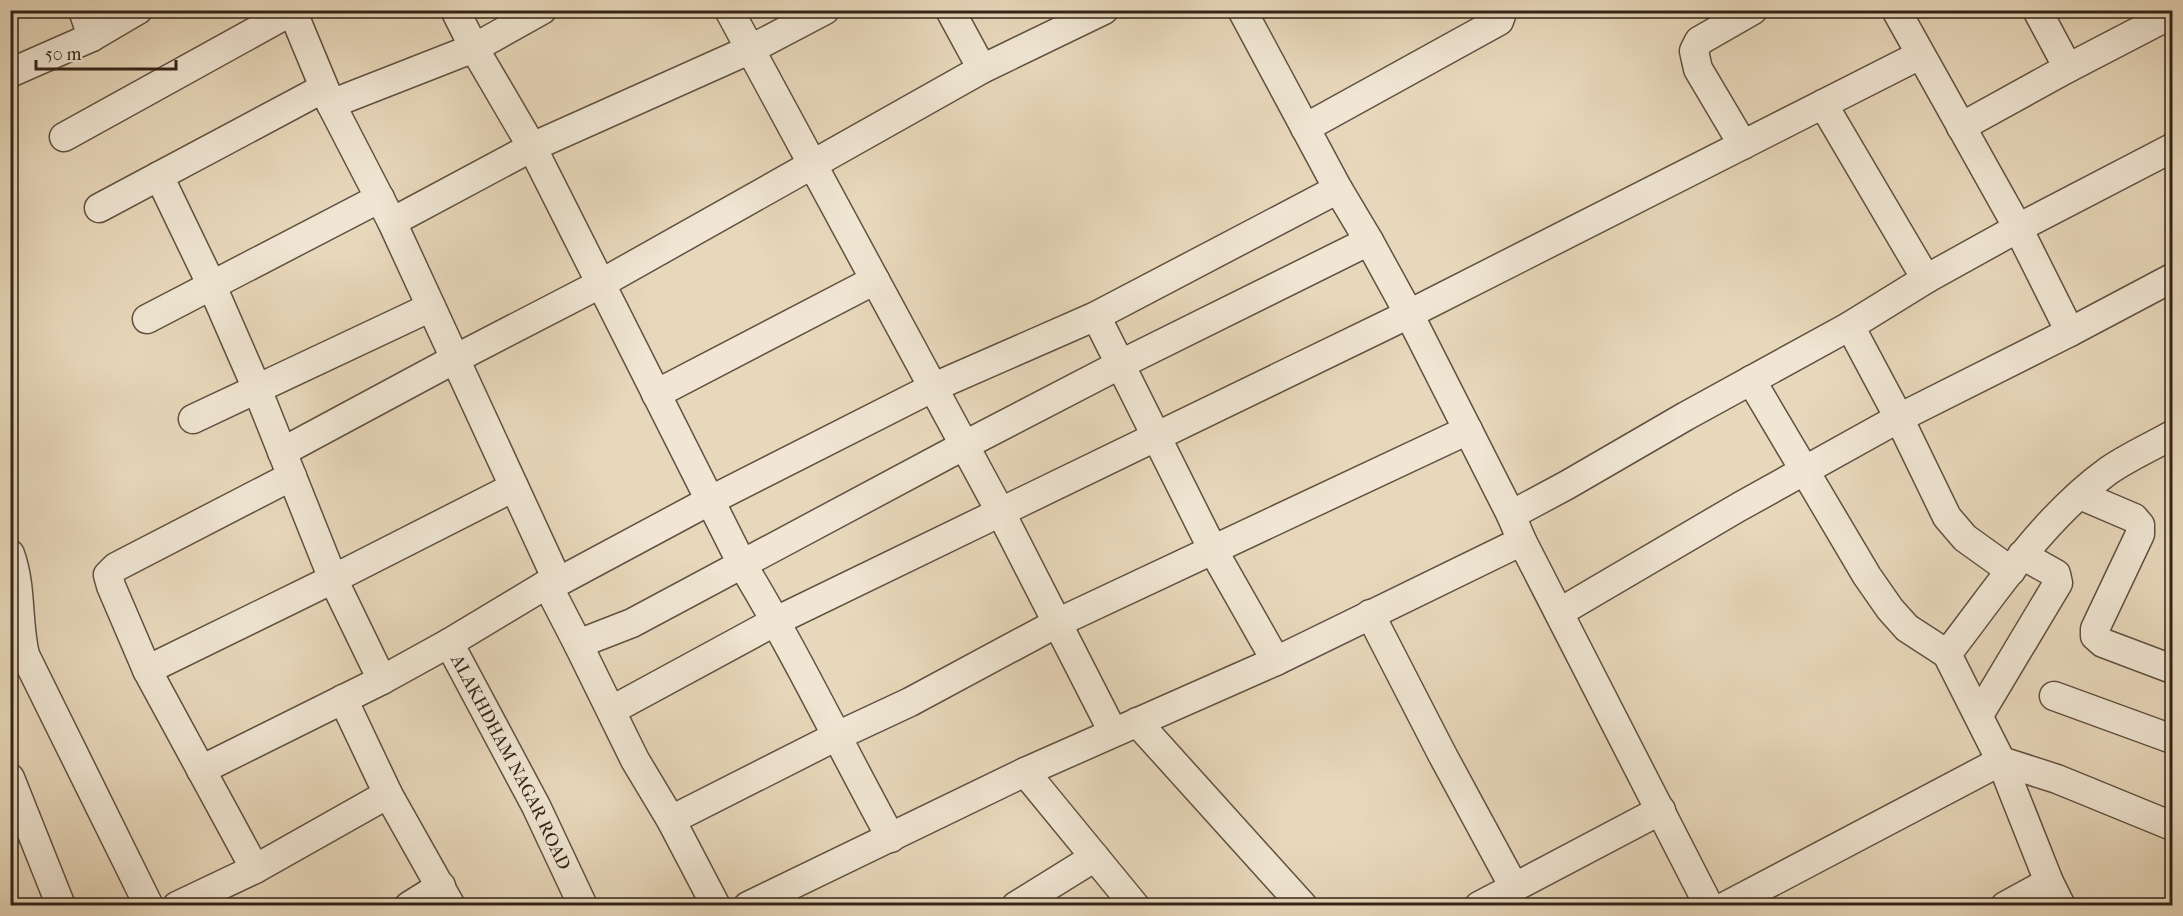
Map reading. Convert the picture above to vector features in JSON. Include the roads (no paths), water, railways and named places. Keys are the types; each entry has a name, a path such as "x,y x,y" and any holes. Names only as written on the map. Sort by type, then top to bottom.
{"street":[{"path":"83,10 92,37"},
{"path":"10,74 92,37 138,10"},
{"path":"455,10 474,48 532,147 709,501 742,564 776,621 891,838"},
{"path":"99,208 159,176 328,96 474,48 542,10"},
{"path":"729,10 934,387 1057,622 1125,727 1303,906"},
{"path":"147,319 212,286 751,49 825,10"},
{"path":"950,10 982,69"},
{"path":"255,869 147,670 108,575 116,567 287,464 454,359 600,284 982,69 1104,10"},
{"path":"1242,10 1408,314 1710,906"},
{"path":"1305,128 1499,21 1503,10"},
{"path":"1743,144 1698,69 1694,51 1699,41 1753,10"},
{"path":"1896,10 2018,228 2070,332"},
{"path":"2037,10 2068,68"},
{"path":"64,137 292,11 328,96 386,210 514,487 578,644 635,760 671,820 716,906"},
{"path":"1961,127 2172,14"},
{"path":"612,710 776,621 1408,314 1920,55"},
{"path":"1823,104 1926,279"},
{"path":"748,906 1026,772 1276,661 1370,614 1516,528 1567,485 1850,326 1926,279 2172,148"},
{"path":"159,176 212,286 333,579 382,680"},
{"path":"449,643 552,583 709,501 934,387 1096,316 1338,189"},
{"path":"578,644 632,623 1121,364 1369,241"},
{"path":"1560,612 1739,507 1899,418 2172,278"},
{"path":"656,394 876,280"},
{"path":"193,419 431,307"},
{"path":"1096,316 1213,550 1276,661"},
{"path":"1850,326 1899,418 1947,517 1965,538 2017,563 2056,574 2058,583 1979,715"},
{"path":"1751,380 1867,576 1890,609 1907,628 1947,654 1979,715 2001,761 2055,894 2004,906"},
{"path":"671,820 910,702 1057,622 1468,430"},
{"path":"1947,654 2017,563 2060,512 2109,471 2172,435"},
{"path":"147,670 514,487"},
{"path":"2080,495 2134,518 2140,525 2140,534 2095,629 2095,636 2103,643 2172,669"},
{"path":"10,554 16,570 20,593 21,638 25,655 149,906"},
{"path":"1370,614 1514,887"},
{"name":"ALAKHDHAM NAGAR ROAD","path":"201,770 382,680 449,643 536,806 583,906"},
{"path":"2054,696 2172,739"},
{"path":"343,699 388,794 446,896 409,906"},
{"path":"1726,906 2001,761 2057,779 2172,826"},
{"path":"1026,772 1135,906"},
{"path":"12,783 61,906"},
{"path":"177,906 255,869 388,794"},
{"path":"1479,906 1661,810"},
{"path":"1016,906 1095,857"}]}
